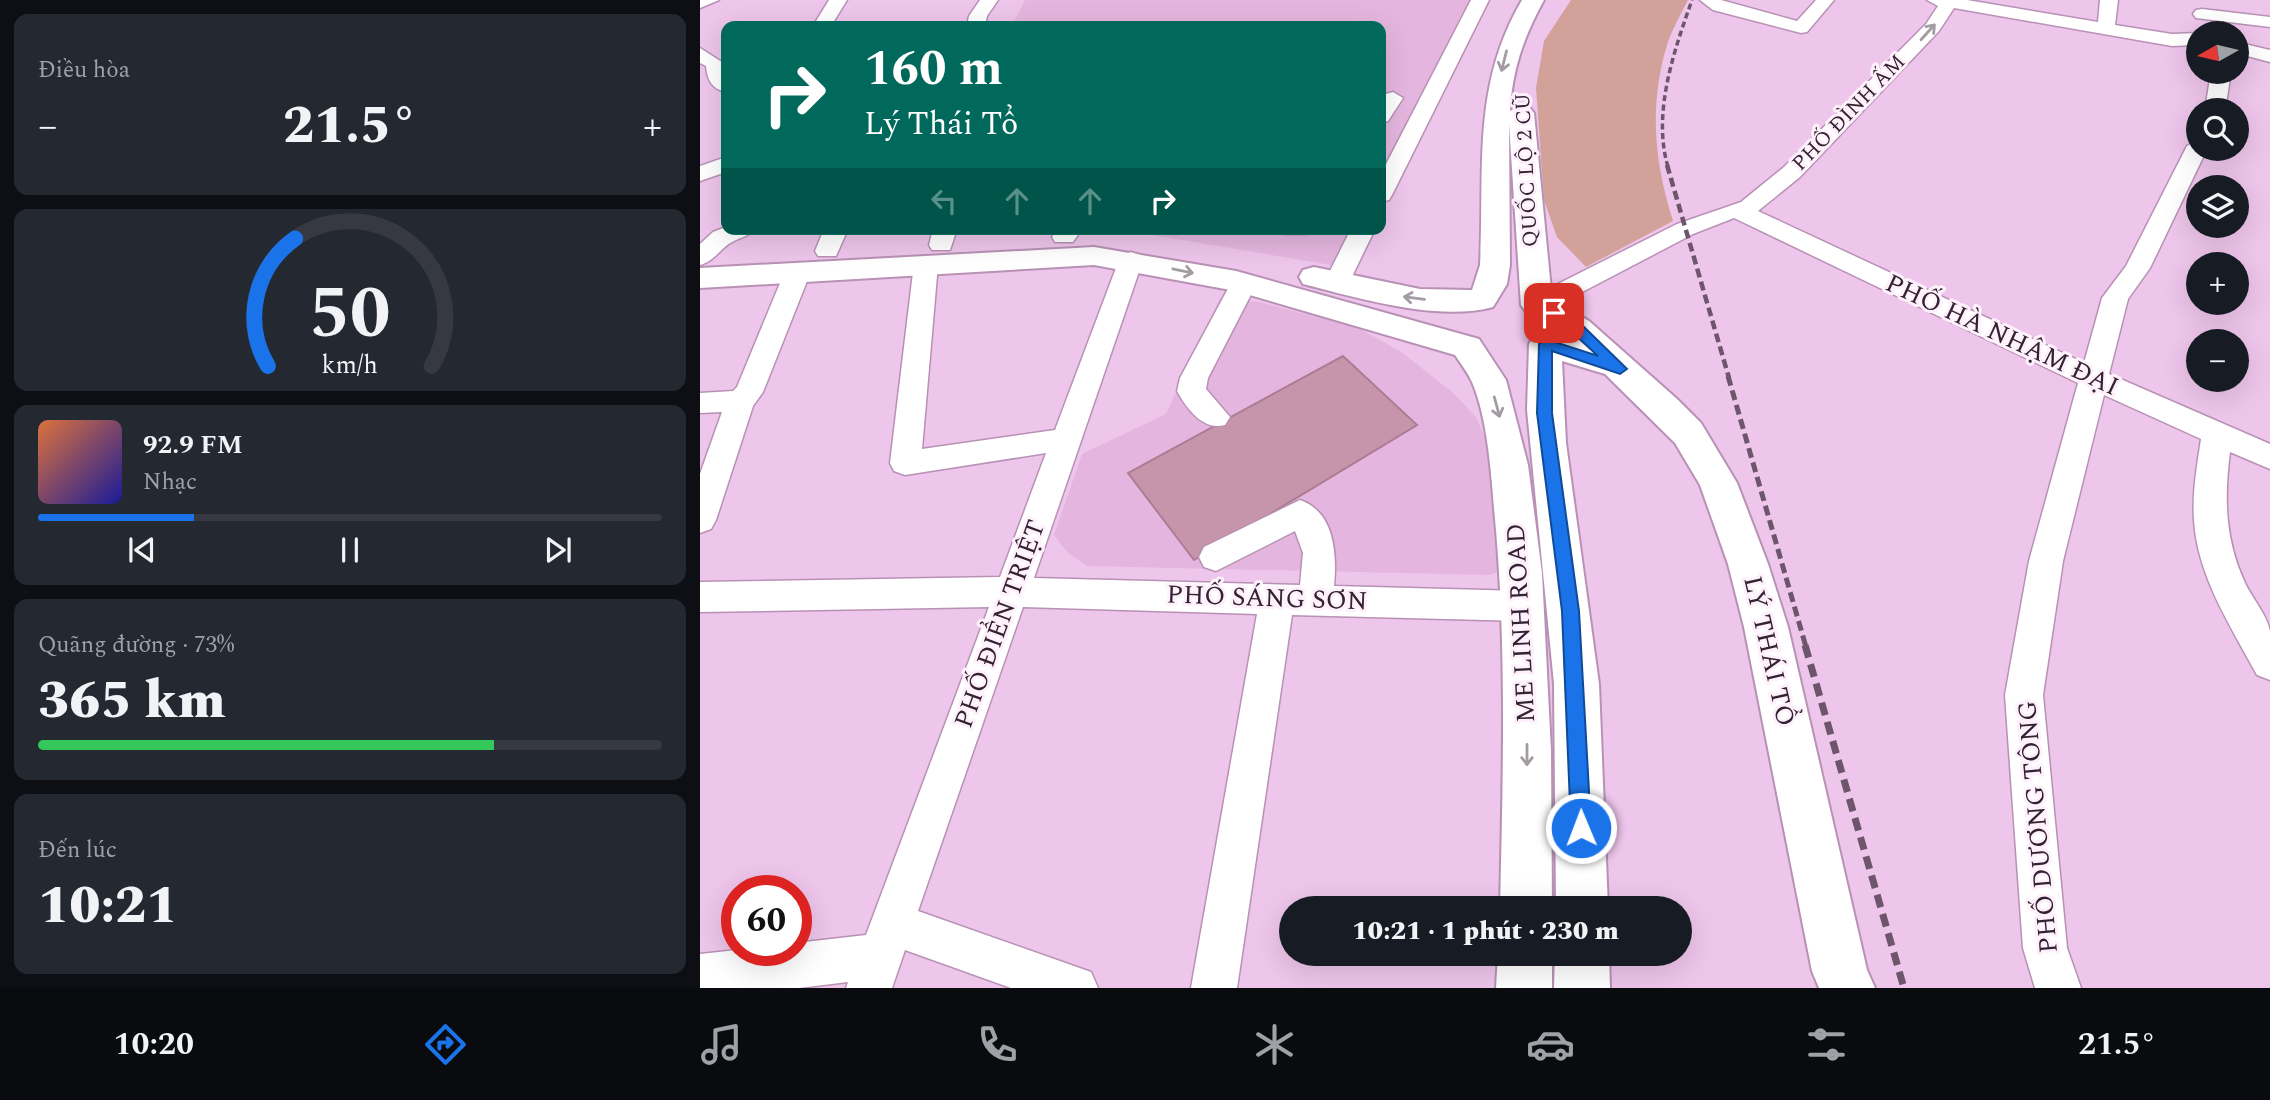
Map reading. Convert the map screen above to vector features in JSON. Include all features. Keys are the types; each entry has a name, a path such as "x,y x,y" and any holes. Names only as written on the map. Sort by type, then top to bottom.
{"main road":[{"name":"QUỐC LỘ 2 CŨ","path":"1482,300 1490,289 1494,270 1500,75 1510,37 1533,0"},
{"name":"QUỐC LỘ 2 CŨ","path":"1527,342 1521,100 1524,68 1532,38 1556,0"},
{"path":"700,278 798,271 937,246 1047,235"},
{"path":"700,258 831,240 1131,260 1244,283 1467,346 1485,356 1527,342 1510,297 1482,300 1420,299 1137,239 1090,235"},
{"path":"1467,346 1460,337 1458,321 1469,306 1482,300"},
{"name":"LÝ THÁI TỔ","path":"1527,342 1620,369 1688,433 1708,465 1726,503 1748,564 1766,627 1842,982"},
{"name":"ME LINH ROAD","path":"1527,342 1544,413 1571,611 1579,745 1582,896"},
{"name":"ME LINH ROAD","path":"1467,346 1489,380 1504,433 1515,504 1523,606 1526,896"},
{"path":"1524,988 1525,966"},
{"path":"1582,966 1582,988"}],"street":[{"path":"700,3 710,0"},
{"path":"825,21 838,0"},
{"path":"977,21 989,0"},
{"path":"1386,174 1391,154 1480,0"},
{"path":"1709,0 1719,6 1801,29 1825,0"},
{"path":"2106,29 2109,0"},
{"path":"1941,1 2172,40 2186,40"},
{"name":"PHỐ ĐÌNH ẤM","path":"1527,342 1685,229 1735,209 1747,208 1792,172 1933,27 1941,1"},
{"path":"2200,7 2270,22"},
{"path":"2249,50 2270,56"},
{"path":"714,60 717,79 721,82"},
{"path":"1386,109 1393,98"},
{"name":"PHỐ DƯƠNG TÔNG","path":"2058,988 2045,948 2024,695 2046,561 2115,298 2137,268 2190,161"},
{"path":"700,174 721,166"},
{"name":"PHỐ HÀ NHẬM ĐẠI","path":"1735,209 2094,379 2270,457"},
{"path":"700,258 727,235"},
{"path":"1337,283 1360,235"},
{"path":"937,246 905,463 1067,439"},
{"name":"PHỐ ĐIỂN TRIỆT","path":"880,956 1131,260"},
{"path":"700,520 740,401 749,392 798,271"},
{"path":"1215,417 1191,391 1194,378 1244,283"},
{"path":"700,403 740,401"},
{"path":"2217,433 2210,502 2212,535 2231,589 2270,663"},
{"path":"1216,557 1300,513 1317,532 1320,550 1316,599"},
{"name":"PHỐ SÁNG SƠN","path":"700,597 1012,592 1278,597 1523,606"},
{"path":"1214,988 1278,597"},
{"path":"700,977 880,956 1075,988"}],"shaded area":[{"path":"1025,0 1477,0 1386,165 1386,21 1014,21"},
{"path":"1571,0 1688,0 1667,45 1661,67 1656,111 1658,155 1673,221 1586,267 1557,237 1544,200 1536,88 1544,41"},
{"path":"1152,235 1348,235 1331,265"},
{"path":"1220,298 1259,302 1356,327 1400,351 1452,392 1476,417 1489,447 1503,570 1490,575 1087,566 1068,553 1054,535 1082,454 1166,414"}],"building":[{"path":"1343,356 1417,425 1194,560 1128,473"}],"railway":[{"path":"1668,167 1662,125 1667,82 1692,0"},
{"path":"1667,165 1729,378"},
{"path":"1728,376 1806,647"},
{"path":"1805,645 1904,988"}],"route":[{"path":"1554,313 1577,329 1620,369 1583,354 1546,344 1544,413 1571,611 1581,828"}]}
